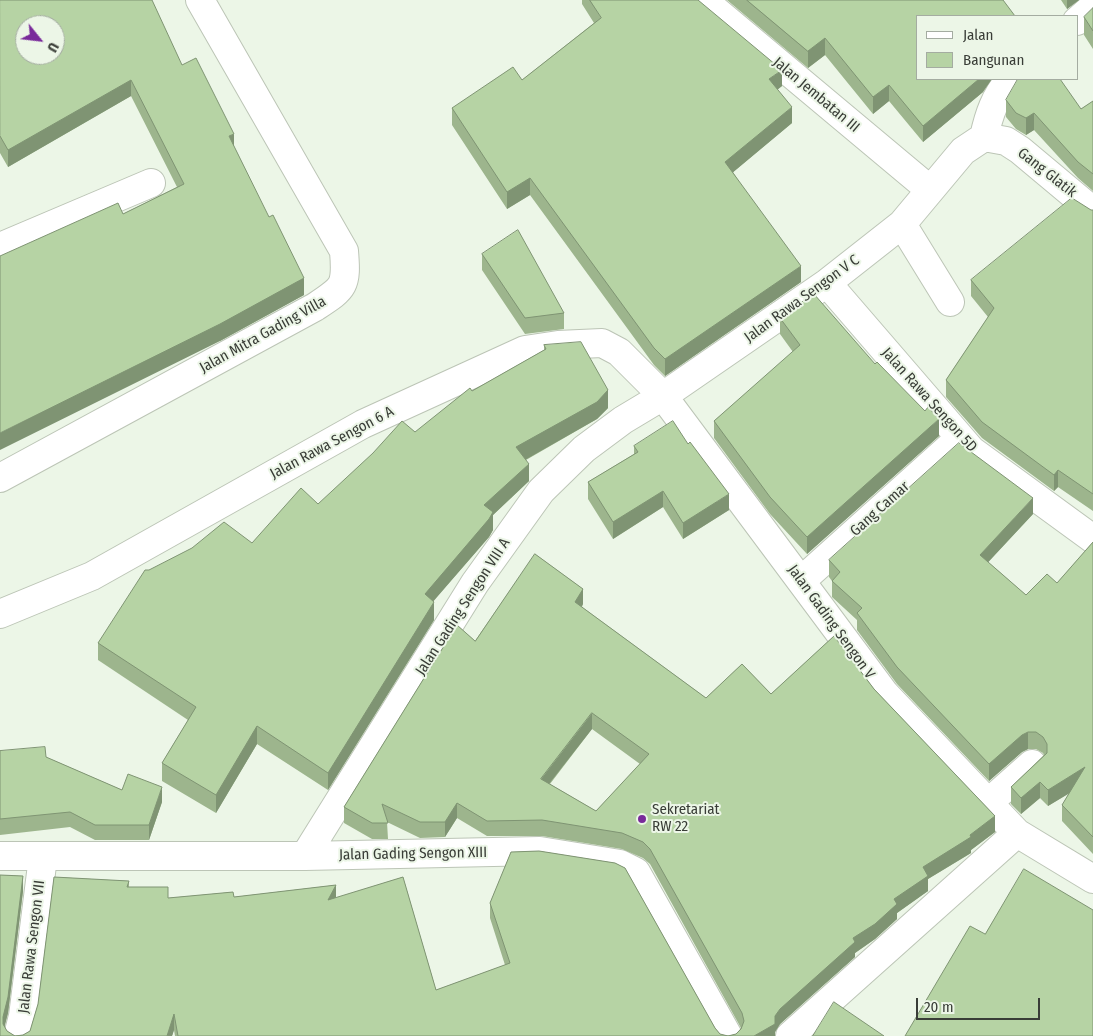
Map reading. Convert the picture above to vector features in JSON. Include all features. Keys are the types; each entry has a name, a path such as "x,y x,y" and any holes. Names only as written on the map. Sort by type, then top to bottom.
{"street":[{"name":"Jalan Mitra Gading Villa","path":"0,478 315,307 339,292 343,283 346,275 344,251 200,0"},
{"name":"Jalan Jembatan III","path":"703,0 930,189"},
{"path":"1078,20 1093,7"},
{"path":"930,189 963,151 984,137 996,96 1009,80"},
{"name":"Gang Glatik","path":"984,137 1006,141 1090,201"},
{"path":"2,242 151,183"},
{"name":"Jalan Rawa Sengon V C","path":"662,396 828,283 902,224 930,189"},
{"path":"902,224 950,302"},
{"name":"Jalan Rawa Sengon 5D","path":"828,283 971,450 1093,539"},
{"name":"Jalan Rawa Sengon 6 A","path":"0,614 92,576 364,424 525,350 576,343 602,343 619,352 662,396"},
{"name":"Jalan Gading Sengon V","path":"662,396 885,694 1017,833 1093,879"},
{"name":"Jalan Gading Sengon VIII A","path":"305,856 475,583 541,491 584,449 623,420 662,396"},
{"name":"Gang Camar","path":"801,581 960,438"},
{"path":"988,803 1032,764"},
{"path":"790,1036 1017,833"},
{"name":"Jalan Gading Sengon XIII","path":"0,856 305,856 540,852 620,864 636,872 728,1036"},
{"name":"Jalan Rawa Sengon VII","path":"18,1036 23,1016 43,857"}],"building":[{"path":"0,0 152,0 182,65 196,58 234,134 229,136 269,217 273,215 304,278 220,324 0,433 0,256 118,203 123,214 184,184 131,80 8,150 0,136"},
{"path":"590,0 698,0 782,70 769,79 792,107 725,162 801,266 665,359 654,348 530,178 507,192 452,108 513,67 522,80 601,18"},
{"path":"747,0 1003,0 1014,15 916,15 916,80 978,80 923,126 889,85 873,97 825,38 808,51"},
{"path":"1093,8 1093,31 1084,17"},
{"path":"1017,80 1061,80 1081,109 1093,101 1093,174 1078,162 1034,113 1026,118 1016,113 1006,100"},
{"path":"1072,198 1093,210 1093,494 1058,470 1054,475 982,422 946,380 994,308 971,280"},
{"path":"518,230 564,313 525,318 482,254"},
{"path":"814,294 875,364 877,362 925,411 928,407 939,419 807,537 770,497 714,421 800,345 780,318"},
{"path":"581,342 608,390 597,402 516,447 529,464 484,505 493,512 489,519 425,594 434,602 328,773 257,726 216,795 162,763 196,707 98,643 145,570 149,570 192,548 224,522 252,543 301,488 318,504 373,453 402,421 415,432 470,388 472,391 546,349 544,345"},
{"path":"673,421 688,444 690,442 729,494 683,523 663,491 613,522 588,482 638,452 634,446"},
{"path":"959,443 1033,498 980,555 1026,595 1047,574 1057,583 1093,542 1093,837 1062,805 1085,767 1048,790 1040,782 1021,798 1011,787 1047,753 1047,744 1043,737 1036,732 1028,732 1022,735 989,764 897,667 857,613 862,608 832,581 840,572 829,560"},
{"path":"535,554 583,589 575,602 706,698 742,664 771,694 834,636 874,689 995,816 970,835 971,837 923,867 928,876 894,899 897,904 875,924 853,938 855,942 780,1009 775,1016 775,1024 754,1036 728,1036 736,1034 741,1029 744,1021 742,1013 650,849 643,842 622,833 542,820 487,821 457,803 445,822 420,822 382,804 388,823 372,823 344,807 457,625 475,641","holes":["592,713 649,754 596,811 541,779"]},
{"path":"45,747 46,757 122,790 128,774 162,787 149,825 95,825 70,812 0,819 0,751"},
{"path":"539,851 615,863 625,868 715,1028 720,1034 728,1036 178,1036 174,1014 167,1036 15,1036 23,1035 30,1031 38,1004 54,877 129,881 127,887 168,887 168,898 233,892 234,897 336,885 328,900 403,877 436,990 510,963 490,903 511,852"},
{"path":"1024,869 1093,910 1093,1036 905,1036 970,926 985,934"},
{"path":"0,875 23,876 8,997 3,1017 3,1024 7,1031 15,1036 0,1036"},
{"path":"834,1002 884,1036 813,1036"}],"place":[{"name":"Sekretariat RW 22","path":"642,819"}]}
